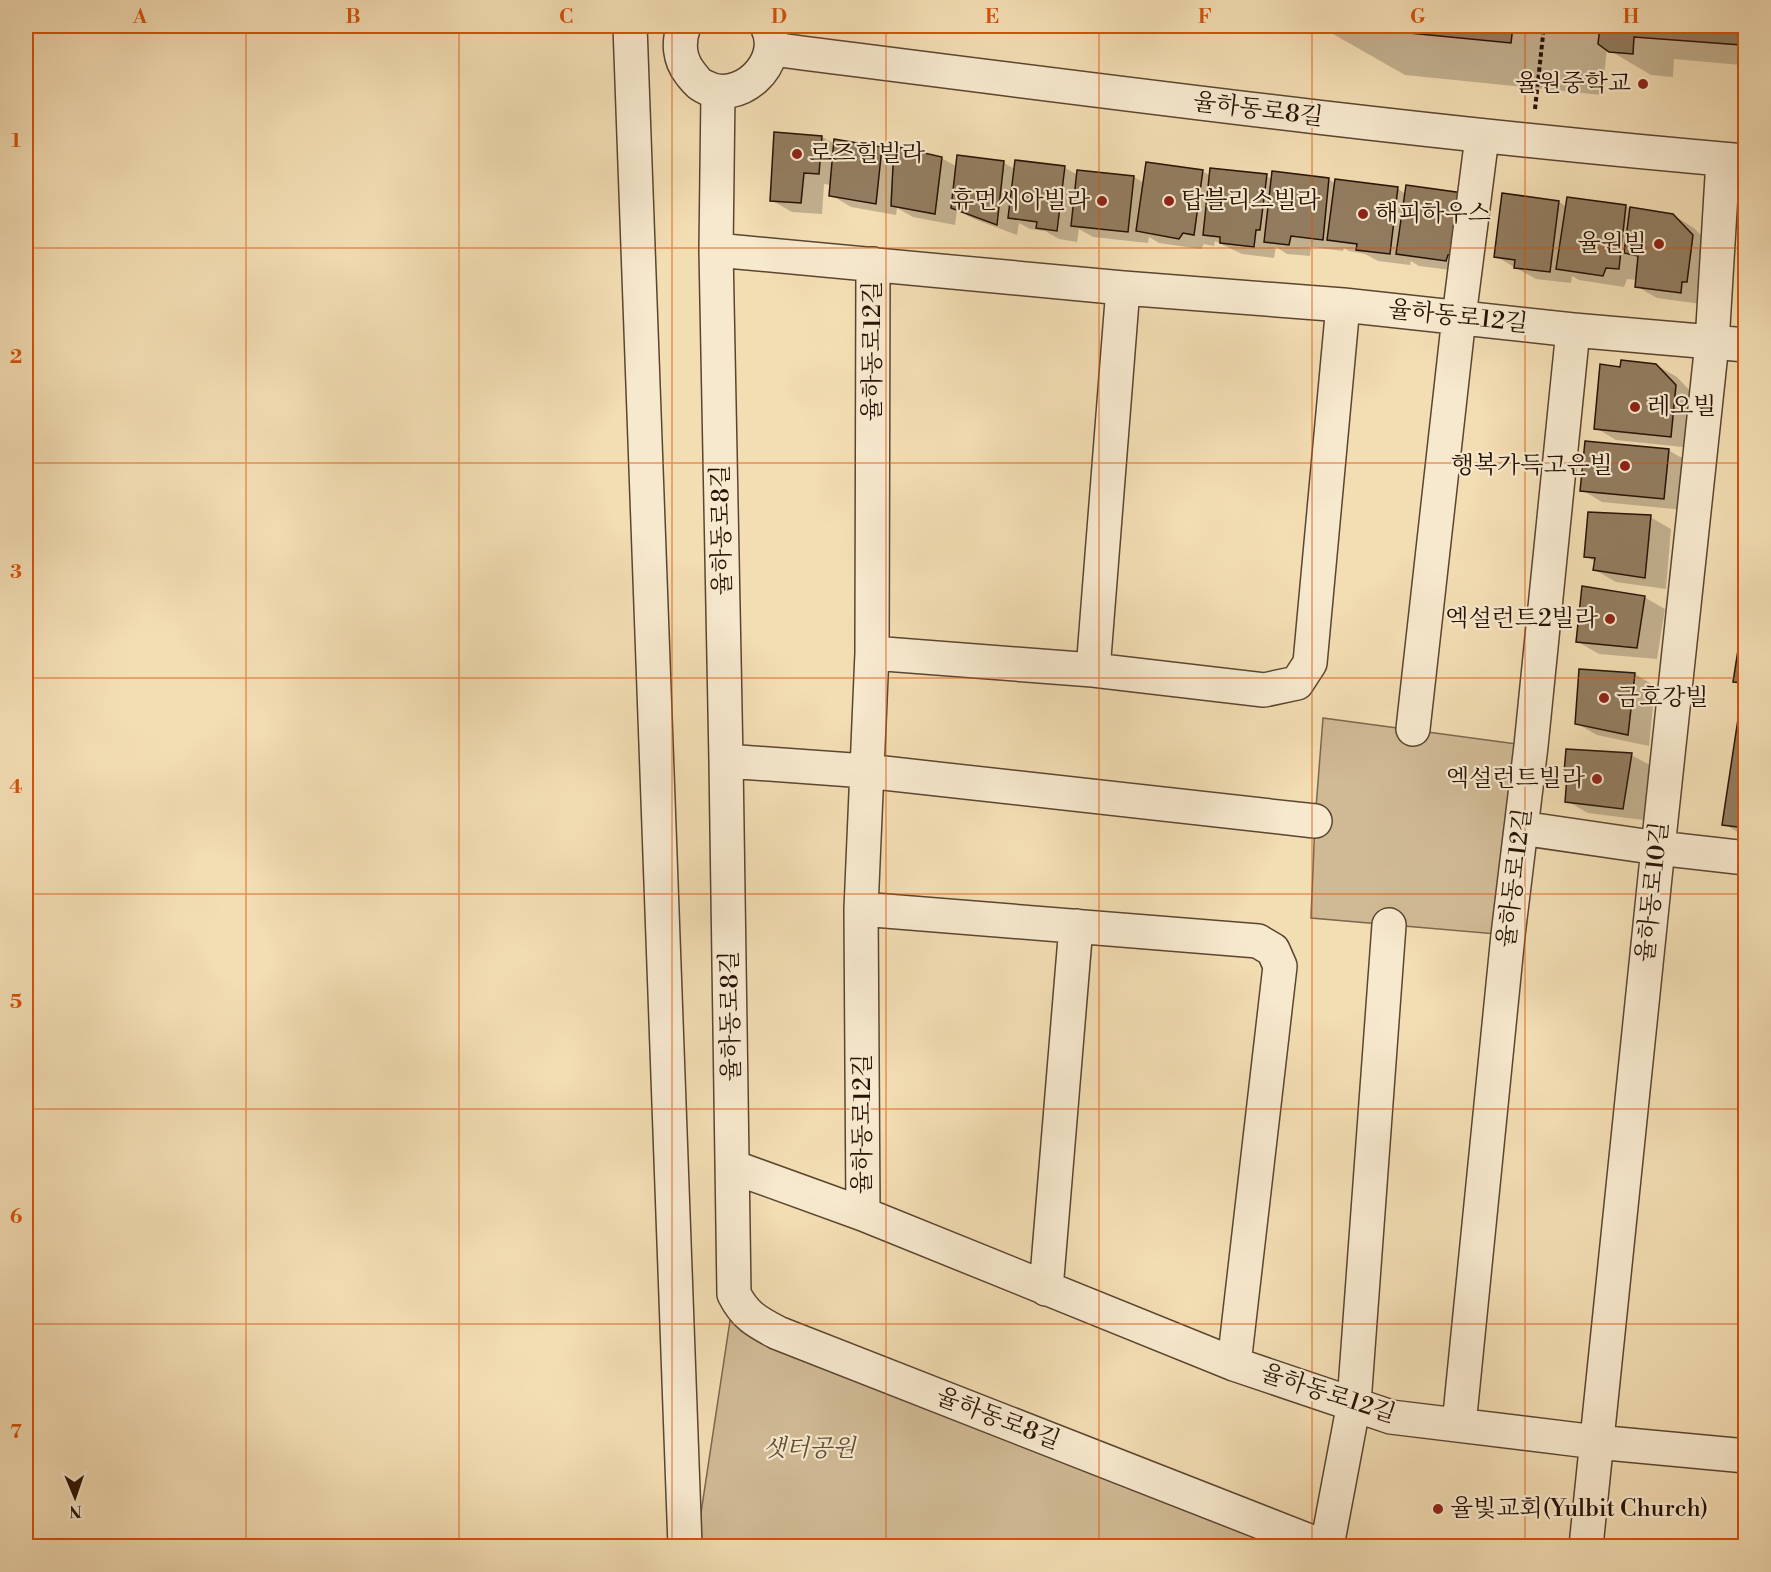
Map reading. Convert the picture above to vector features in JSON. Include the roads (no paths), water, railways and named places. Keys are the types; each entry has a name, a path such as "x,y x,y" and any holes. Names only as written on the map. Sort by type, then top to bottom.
{"street":[{"path":"630,26 685,1546"},
{"path":"684,26 680,37 680,52 685,67 702,86 718,92 737,89 751,83 762,72 769,59 769,37"},
{"name":"율하동로8길","path":"769,37 1241,109 1482,137 1734,160"},
{"name":"율하동로8길","path":"718,92 716,250 734,1294 742,1310 757,1322 778,1333 1322,1546"},
{"path":"1413,729 1459,317 1482,137"},
{"name":"율하동로10길","path":"1586,1546 1658,848 1734,160"},
{"path":"716,250 873,264"},
{"name":"율하동로12길","path":"1596,1442 1391,1417 1234,1364 863,1214 861,909 873,653 873,264 1123,288 1343,305 1712,343"},
{"path":"1093,670 1123,288"},
{"path":"873,653 1093,670 1264,690 1297,683 1310,663 1343,305"},
{"name":"율하동로12길","path":"1459,1425 1508,934 1531,746 1573,330"},
{"path":"1712,343 1746,345"},
{"path":"726,761 866,771 1315,821"},
{"path":"1521,828 1746,858"},
{"name":"율하동로12길","path":"861,909 1258,941 1273,950 1280,966 1234,1364"},
{"path":"1327,1546 1354,1403 1389,925"},
{"path":"1046,1289 1076,926"},
{"path":"733,1167 863,1214"},
{"path":"1596,1442 1746,1456"}],"place":[{"name":"율원중학교","path":"1643,84"},
{"name":"로즈힐빌라","path":"797,154"},
{"name":"휴먼시아빌라","path":"1102,201"},
{"name":"탑블리스빌라","path":"1169,201"},
{"name":"해피하우스","path":"1363,214"},
{"name":"율원빌","path":"1659,244"},
{"name":"레오빌","path":"1635,407"},
{"name":"행복가득고은빌","path":"1625,466"},
{"name":"엑설런트2빌라","path":"1610,619"},
{"name":"금호강빌","path":"1604,698"},
{"name":"엑설런트빌라","path":"1597,779"},
{"name":"율빛교회(Yulbit Church)","path":"1438,1509"}],"park label":[{"name":"샛터공원","path":"809,1449"}]}
